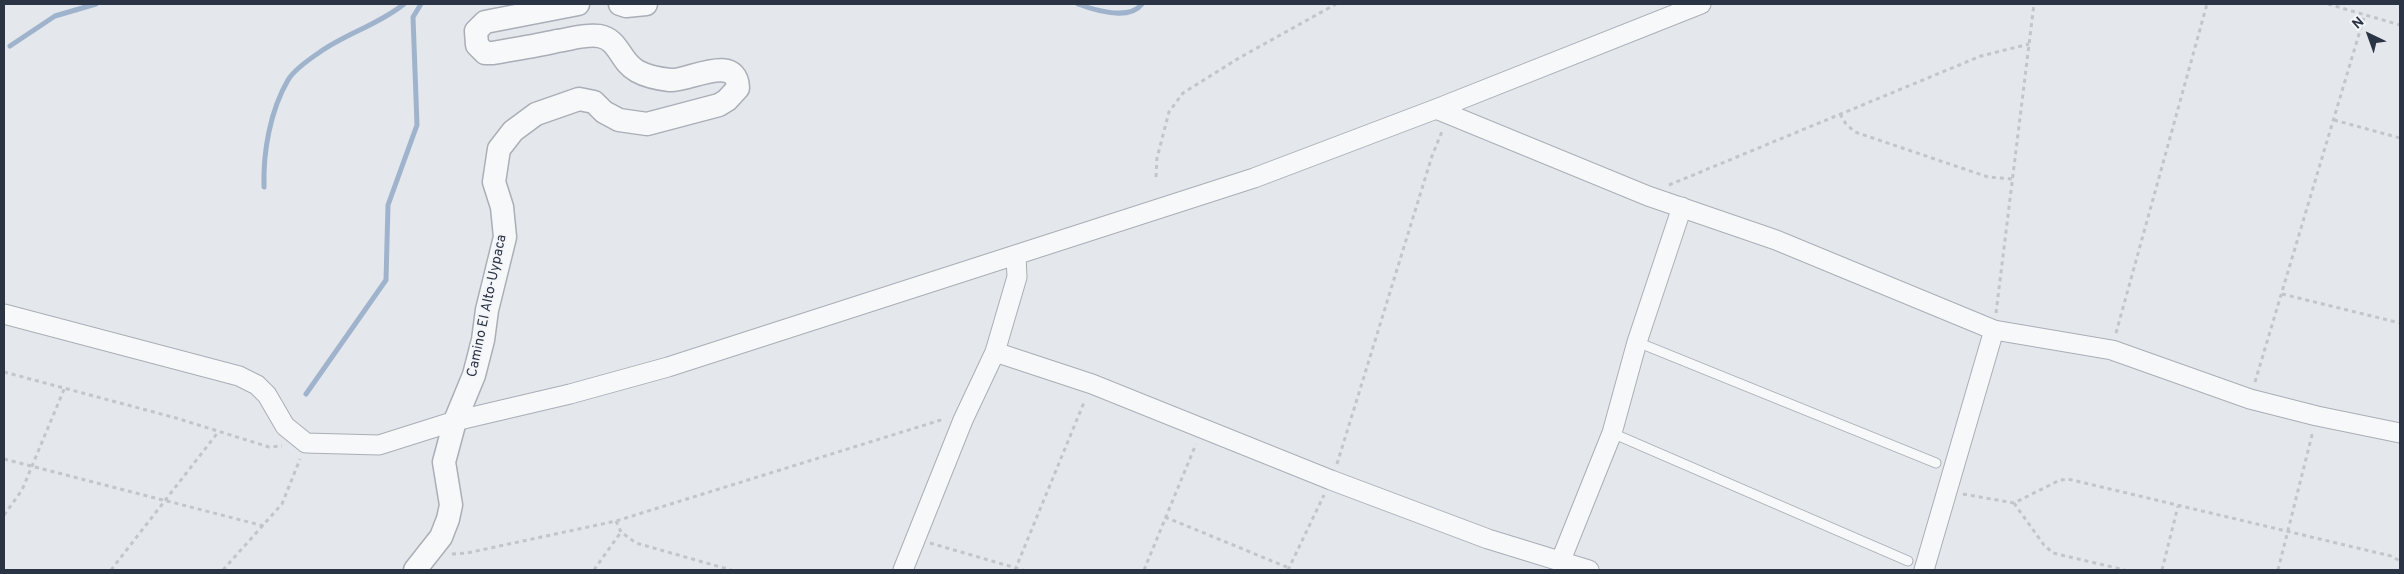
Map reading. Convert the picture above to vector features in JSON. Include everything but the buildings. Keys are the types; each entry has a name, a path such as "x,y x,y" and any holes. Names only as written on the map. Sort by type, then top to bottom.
{"street":[{"name":"Camino El Alto-Uypaca","path":"415,570 441,537 451,505 444,462 455,421 474,374 486,310 506,237 502,207 494,182 494,170 499,149 513,131 536,114 579,99 594,102 604,112 619,120 647,124 719,105 728,100 738,88 737,80 732,74 720,69 681,80 656,77 636,71 622,57 613,41 600,36 584,36 490,53 481,50 477,45 476,31 485,22 578,4"},
{"path":"620,4 626,6 646,4"},
{"path":"4,314 240,376 257,385 266,395 285,426 306,443 379,446 455,421 561,397 668,367 1254,178 1443,112 1701,4"},
{"path":"1443,112 1648,196 1776,240 1994,330 2112,350 2250,399 2317,416 2400,433"},
{"path":"1561,560 1612,433 1637,342 1682,207"},
{"path":"903,570 963,420 996,352 1017,277 1016,256"},
{"path":"1916,566 1948,491 1994,330"},
{"path":"996,352 1092,384 1332,480 1488,539 1589,570"}],"lane":[{"path":"1637,342 1936,463"},
{"path":"1612,433 1916,566"}],"path":[{"path":"1156,178 1157,158 1169,112 1183,93 1239,58 1336,4"},
{"path":"1648,196 1675,182 1981,56 2029,44 2034,4"},
{"path":"2112,350 2207,4"},
{"path":"2328,4 2400,25"},
{"path":"2250,399 2365,14"},
{"path":"1165,517 1288,569 1332,480 1432,156 1443,112"},
{"path":"1840,114 1846,124 1855,132 1988,177 2013,179"},
{"path":"2334,120 2400,138"},
{"path":"2282,294 2400,323"},
{"path":"4,372 65,387 269,447 306,443 282,504 224,570"},
{"path":"1016,569 1092,384"},
{"path":"4,515 22,490 65,387"},
{"path":"2278,570 2286,531 2317,416"},
{"path":"432,549 444,553 467,553 616,521 947,418 963,420"},
{"path":"1144,570 1202,428"},
{"path":"111,570 219,432"},
{"path":"4,460 264,526"},
{"path":"1948,491 2014,503 2060,480 2068,480 2391,556 2400,561"},
{"path":"2014,503 2044,545 2053,553 2125,570"},
{"path":"2162,570 2178,506"},
{"path":"616,521 621,532 636,543 731,570"},
{"path":"594,570 621,532"},
{"path":"915,539 1023,570"}],"waterway":[{"path":"10,46 55,16 96,4"},
{"path":"264,187 266,146 272,118 282,92 291,76 298,68 330,45 384,18 404,4"},
{"path":"306,394 386,280 388,205 417,125 413,17 421,4"},
{"path":"1078,4 1111,13 1129,12 1142,4"}]}
